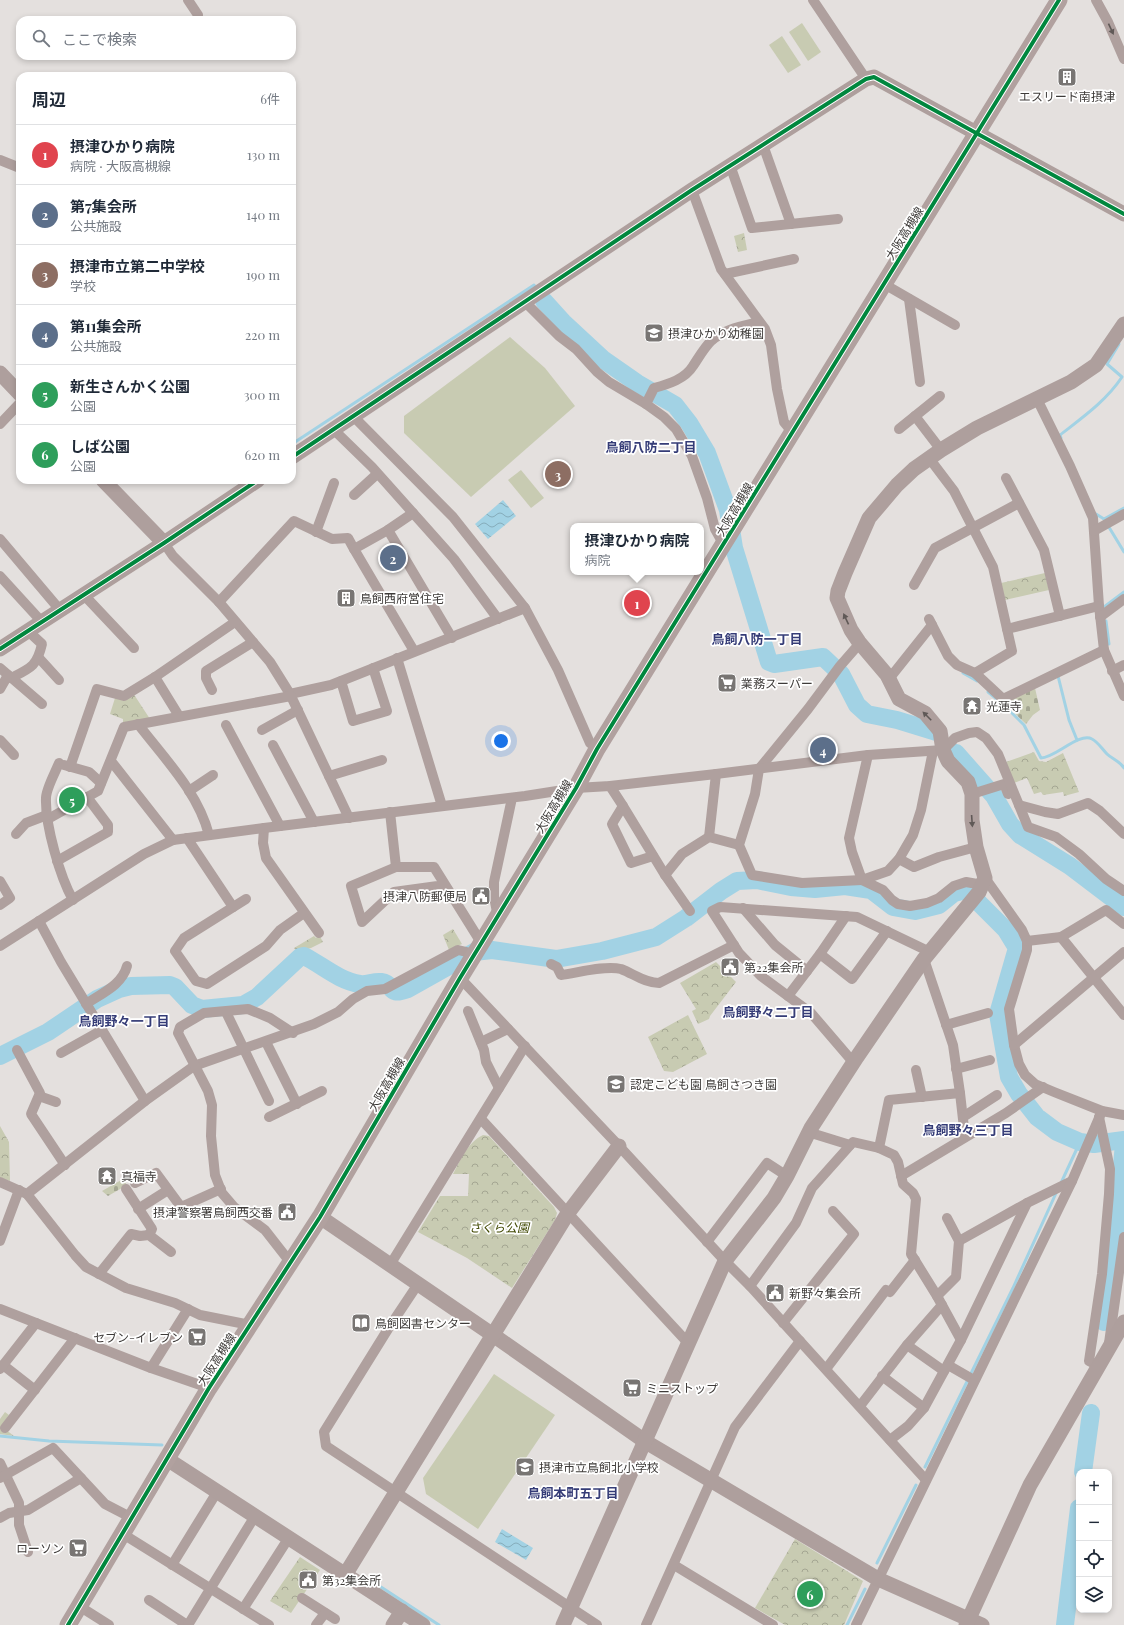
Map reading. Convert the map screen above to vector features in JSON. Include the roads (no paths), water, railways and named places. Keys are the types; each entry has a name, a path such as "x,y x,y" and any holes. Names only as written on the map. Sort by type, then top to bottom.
{"main road":[{"name":"大阪高槻線","path":"68,1625 209,1388 320,1217 460,978 576,788 597,750 1059,0"}],"street":[{"path":"188,0 198,15"},
{"path":"813,0 866,79"},
{"path":"1096,0 1108,22 1124,59"},
{"path":"296,454 692,190 866,79 874,77 1124,214"},
{"path":"763,145 791,224"},
{"path":"0,160 16,166"},
{"path":"730,165 752,228 838,218"},
{"path":"692,190 721,269 765,329 772,345 777,389 784,422 793,433"},
{"path":"725,274 794,260"},
{"path":"884,284 955,324"},
{"path":"909,298 920,382"},
{"path":"525,302 559,336 576,349 597,372 609,382 646,404 664,417 676,429 692,456 707,498 715,529 729,537"},
{"path":"646,404 654,388 670,383 685,375 693,367 702,351 712,340 732,329 759,322"},
{"path":"860,643 759,769 755,794 739,845 752,875 802,883 862,880 888,871 898,858 912,835 921,810 938,750 940,731 925,713 899,698 889,680 851,630 837,598 843,579 869,518 897,485 914,469 977,428 1071,382 1096,365 1124,324"},
{"path":"0,373 16,390"},
{"path":"899,429 940,396"},
{"path":"1037,399 1070,466 1093,518 1099,606 1104,650 1124,696"},
{"path":"0,424 16,407"},
{"path":"353,416 453,517 525,608 558,670 590,743 597,750"},
{"path":"915,416 993,567 1012,651 975,673"},
{"path":"333,429 377,474 454,559 498,619"},
{"path":"354,495 377,474"},
{"path":"1006,478 1044,550 1060,616"},
{"path":"316,532 334,483"},
{"path":"107,484 164,543 173,556 219,602 270,662 298,710 349,818"},
{"path":"2,644 28,631 252,484"},
{"path":"914,585 935,548 1019,503"},
{"path":"354,549 388,530 413,513"},
{"path":"1094,531 1124,514"},
{"path":"219,602 294,521 332,539 348,538 414,651"},
{"path":"388,530 452,638"},
{"path":"0,539 60,610"},
{"path":"0,576 42,622"},
{"path":"84,595 123,629 134,648"},
{"path":"1100,617 1124,599"},
{"path":"1007,629 1099,606"},
{"path":"16,834 26,824 47,817 98,791 124,726 290,695 331,685 525,608"},
{"path":"70,767 97,689 124,696 155,677 235,622"},
{"path":"889,680 930,622 948,656 957,665 975,673 1003,699 1104,650"},
{"path":"6,674 32,666 39,658 42,644 28,631"},
{"path":"212,690 206,678 206,671 253,642"},
{"path":"39,658 59,680"},
{"path":"397,658 442,806"},
{"path":"1112,670 1124,665"},
{"path":"341,681 353,721 387,711 373,668"},
{"path":"0,689 6,674"},
{"path":"6,674 42,704"},
{"path":"155,677 179,716"},
{"path":"262,730 298,710"},
{"path":"138,724 189,791 206,824 209,835"},
{"path":"226,724 280,826"},
{"path":"0,946 144,854 173,840 512,798 576,788 610,786 868,755 938,750 955,738 969,732 977,732 986,738 998,754 1028,827 1056,837 1079,854 1106,879 1124,891"},
{"path":"0,740 14,755"},
{"path":"273,745 314,822"},
{"path":"563,1625 646,1442 725,1262 774,1198 787,1176 808,1132 853,1062 927,956 979,889 976,847 972,820 972,794 968,782 938,750"},
{"path":"862,880 852,852 850,838 868,755"},
{"path":"329,776 382,760"},
{"path":"111,761 173,840"},
{"path":"73,900 67,890 57,861 47,817 46,797 56,763 89,772 101,783"},
{"path":"709,837 716,774"},
{"path":"189,791 213,775"},
{"path":"972,794 1004,784 1014,810 1020,808 1058,814 1088,803 1100,811 1124,834"},
{"path":"610,786 665,875 690,911"},
{"path":"57,861 108,832 108,825 87,797"},
{"path":"498,917 494,897 494,882 512,798"},
{"path":"623,806 612,824 631,863 653,856"},
{"path":"390,812 396,867"},
{"path":"264,828 262,843 266,858 319,933"},
{"path":"665,875 682,854 709,837 739,845"},
{"path":"187,838 233,907"},
{"path":"898,858 914,867 939,857 976,847"},
{"path":"1,1238 23,1192 65,1165 145,1101 194,1066 293,1033 338,1012 353,999 367,991 389,987 458,950 478,949 445,885 434,867 396,867 351,886 362,922 394,892 445,885"},
{"path":"862,880 874,884 898,904 910,906 927,903 939,898 954,886 966,882 979,889 1022,930 1027,941 1027,950 1009,1009 1014,1045 1019,1064 1025,1075 1035,1084 1101,1114 1121,1115"},
{"path":"0,881 10,898 0,905"},
{"path":"246,899 184,938 175,950 196,981 207,984 266,946 280,930 304,913"},
{"path":"853,1062 811,1013 761,976 739,952 712,911 720,907 857,917 887,931 927,956 953,1045 965,1137"},
{"path":"743,908 775,945 807,971"},
{"path":"1027,941 1061,937 1106,910 1124,924"},
{"path":"788,996 820,954 846,916"},
{"path":"39,921 61,962 145,1101"},
{"path":"820,954 852,979 887,931"},
{"path":"1061,937 1124,1015"},
{"path":"551,964 557,968 561,976 608,968 620,969 652,983 659,983 734,945"},
{"path":"1014,1045 1124,952"},
{"path":"87,1005 124,977 127,966"},
{"path":"460,978 619,1146 725,1262 750,1286 926,1480"},
{"path":"290,1262 265,1230 234,1207 220,1189 215,1175 211,1136 212,1105 208,1091 178,1034 180,1027 204,1013 248,1009 270,1018 293,1033"},
{"path":"468,1011 481,1042 486,1062 499,1088"},
{"path":"226,1012 269,1101"},
{"path":"946,1025 988,1014"},
{"path":"481,1042 508,1029"},
{"path":"61,1053 102,1030"},
{"path":"266,1042 297,1104"},
{"path":"390,1265 525,1046"},
{"path":"17,1050 40,1093 31,1114 65,1165"},
{"path":"956,1069 990,1060"},
{"path":"916,1070 922,1097"},
{"path":"901,1176 1023,1101 1043,1087"},
{"path":"269,1117 322,1091"},
{"path":"879,1148 890,1100 960,1093"},
{"path":"39,1096 56,1102"},
{"path":"963,1117 997,1096"},
{"path":"856,1625 974,1380 1064,1185 1083,1156 1101,1114"},
{"path":"1099,1366 1089,1361 1102,1274 1109,1194 1109,1164 1103,1138 1101,1114"},
{"path":"481,1119 689,1344"},
{"path":"808,1132 850,1145"},
{"path":"750,1286 796,1223 812,1188 850,1145 853,1142 879,1148 894,1155 898,1162 903,1184 913,1193 916,1199 911,1254 937,1296 961,1340"},
{"path":"345,1575 568,1213 619,1146"},
{"path":"707,1242 767,1163 787,1176"},
{"path":"135,1183 156,1173 181,1207 220,1189"},
{"path":"0,1182 23,1192 75,1256 86,1267 126,1288 175,1302 200,1314 250,1324"},
{"path":"959,1241 1027,1203 1064,1185"},
{"path":"126,1189 152,1229 149,1235"},
{"path":"138,1209 168,1190"},
{"path":"890,1440 908,1426 924,1408 961,1340 1027,1203"},
{"path":"783,1323 854,1234 833,1211"},
{"path":"320,1217 646,1442 878,1579 972,1623 1030,1485 1124,1322"},
{"path":"937,1296 956,1277 959,1241 946,1218"},
{"path":"99,1274 131,1234 140,1236 149,1235 171,1252"},
{"path":"1108,1351 1124,1237"},
{"path":"826,1369 886,1290 890,1292 915,1260"},
{"path":"418,1284 324,1432 326,1446 597,1625"},
{"path":"860,1406 907,1345 942,1305"},
{"path":"0,1309 151,1368 209,1388"},
{"path":"151,1368 188,1309"},
{"path":"34,1390 2,1367 36,1323"},
{"path":"5,1428 74,1338"},
{"path":"646,1625 735,1427 800,1341"},
{"path":"907,1345 946,1368 974,1380"},
{"path":"882,1376 924,1408"},
{"path":"3,1477 53,1448 105,1504 132,1518"},
{"path":"167,1459 288,1539 423,1625"},
{"path":"0,1463 3,1477 19,1503 19,1525 28,1552"},
{"path":"0,1518 9,1513 28,1510 81,1478"},
{"path":"172,1565 217,1492"},
{"path":"150,1600 187,1625 255,1516"},
{"path":"123,1534 269,1625"},
{"path":"243,1609 288,1539"},
{"path":"674,1564 773,1625"},
{"path":"302,1598 335,1619"},
{"path":"79,1606 109,1625"},
{"path":"394,1625 402,1611"},
{"path":"316,1625 325,1613"}],"water":[{"path":"503,500 516,516 488,539 475,524"},
{"path":"502,1529 533,1548 526,1560 495,1542"}],"waterway":[{"path":"296,441 534,285 536,289"},
{"path":"544,301 563,322 604,360 637,383 675,405 689,423 707,453 728,510 734,548 769,662 774,664 823,657 841,674 857,705 867,714 897,720 936,732"},
{"path":"1061,438 1060,435 1086,415 1109,394 1122,377 1107,364 1119,344"},
{"path":"1104,519 1124,508"},
{"path":"1096,514 1104,519 1124,552"},
{"path":"1104,607 1124,592"},
{"path":"1106,621 1109,644"},
{"path":"963,673 977,681"},
{"path":"1058,676 1069,720 1077,740"},
{"path":"988,692 1003,704 1024,725 1041,758 1047,757 1074,742 1087,738 1096,742 1107,754 1124,768"},
{"path":"956,753 994,796 1010,824 1020,835 1070,866 1124,907"},
{"path":"0,1056 48,1032 97,999 119,989 131,986 170,985 175,987 192,1005 202,1009 243,1005 257,997 300,957 304,956 345,980 360,984 376,982 386,983 397,992 408,989 474,952 492,950 556,959 602,951 656,937 686,918 721,891 737,881 757,880 791,887 815,889 845,886 871,890 893,907 915,911 939,905 954,893 966,890 1006,930 1017,948 998,1014 1009,1077 1019,1094 1037,1117 1057,1132 1080,1142 1094,1144 1124,1140"},
{"path":"1061,1183 1080,1142"},
{"path":"1104,1322 1124,1144"},
{"path":"925,1467 1013,1288 1057,1191"},
{"path":"1083,1469 1091,1413"},
{"path":"0,1436 49,1441 162,1445"},
{"path":"877,1563 916,1485"},
{"path":"1065,1625 1076,1533"},
{"path":"381,1587 439,1625"},
{"path":"847,1625 865,1589"}],"place":[{"name":"エスリード南摂津","path":"1067,77"},
{"name":"摂津ひかり幼稚園","path":"654,333"},
{"name":"摂津市立第二中学校","path":"558,474"},
{"name":"第7集会所","path":"393,558"},
{"name":"鳥飼西府営住宅","path":"346,598"},
{"name":"摂津ひかり病院","path":"637,603"},
{"name":"業務スーパー","path":"727,683"},
{"name":"光蓮寺","path":"972,706"},
{"name":"第11集会所","path":"823,750"},
{"name":"新生さんかく公園","path":"72,800"},
{"name":"摂津八防郵便局","path":"481,896"},
{"name":"第22集会所","path":"730,967"},
{"name":"認定こども園 鳥飼さつき園","path":"616,1084"},
{"name":"真福寺","path":"107,1176"},
{"name":"摂津警察署鳥飼西交番","path":"287,1212"},
{"name":"新野々集会所","path":"775,1293"},
{"name":"鳥飼図書センター","path":"361,1323"},
{"name":"セブン-イレブン","path":"197,1337"},
{"name":"ミニストップ","path":"632,1388"},
{"name":"摂津市立鳥飼北小学校","path":"525,1467"},
{"name":"ローソン","path":"78,1548"},
{"name":"第32集会所","path":"308,1580"},
{"name":"しば公園","path":"810,1594"}],"district":[{"name":"鳥飼八防二丁目","path":"651,446"},
{"name":"鳥飼八防一丁目","path":"757,638"},
{"name":"鳥飼野々二丁目","path":"768,1011"},
{"name":"鳥飼野々一丁目","path":"124,1020"},
{"name":"鳥飼野々三丁目","path":"968,1129"},
{"name":"鳥飼本町五丁目","path":"573,1492"}],"park label":[{"name":"さくら公園","path":"499,1227"}]}
